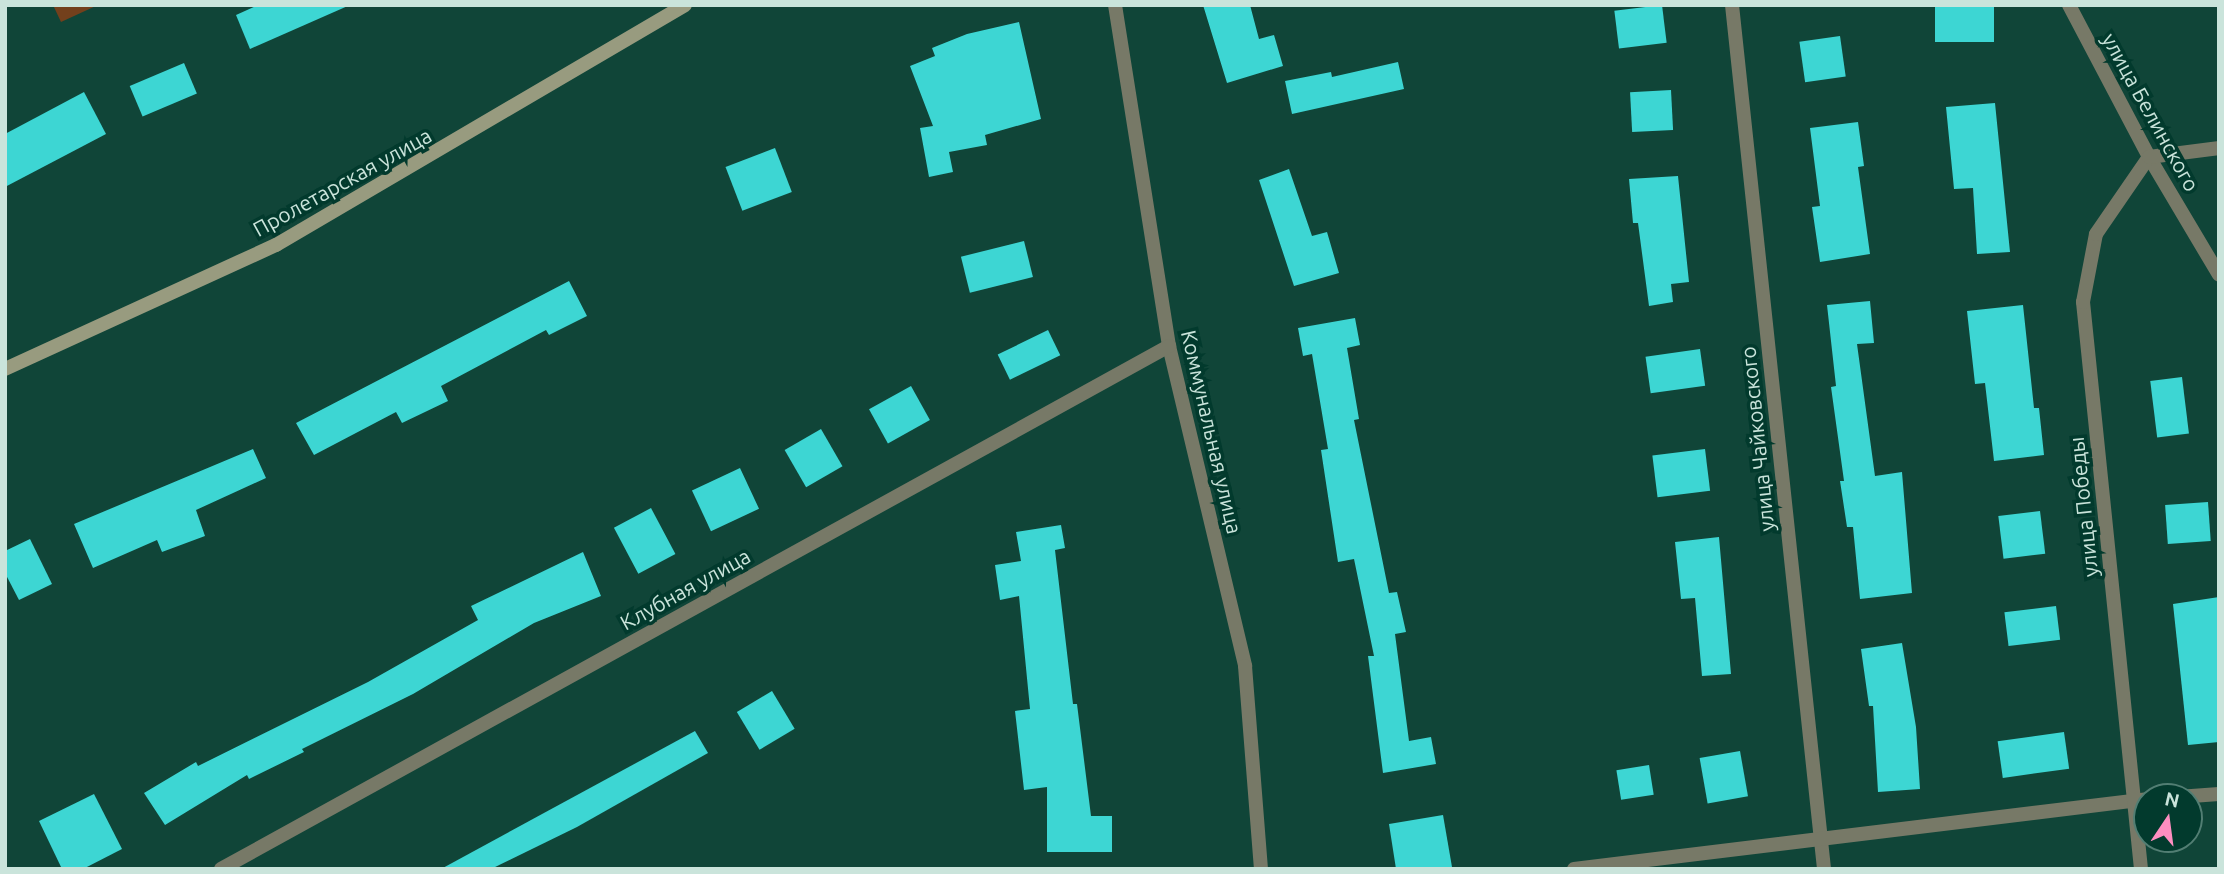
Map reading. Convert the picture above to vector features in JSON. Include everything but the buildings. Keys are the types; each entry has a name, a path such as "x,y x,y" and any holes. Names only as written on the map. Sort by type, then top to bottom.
{"main road":[{"name":"Пролетарская улица","path":"5,369 276,245 685,5"}],"street":[{"name":"Коммунальная улица","path":"1115,5 1170,346 1245,666 1261,869"},
{"name":"улица Чайковского","path":"1731,5 1824,869"},
{"name":"улица Белинского","path":"2069,5 2149,157 2219,275"},
{"path":"2149,157 2219,148"},
{"name":"улица Победы","path":"2139,783 2083,302 2096,234 2149,157"},
{"name":"Клубная улица","path":"220,869 1170,346"},
{"path":"1574,869 1822,842 2133,801"}],"shaded area":[{"path":"53,5 98,5 61,22"}]}
